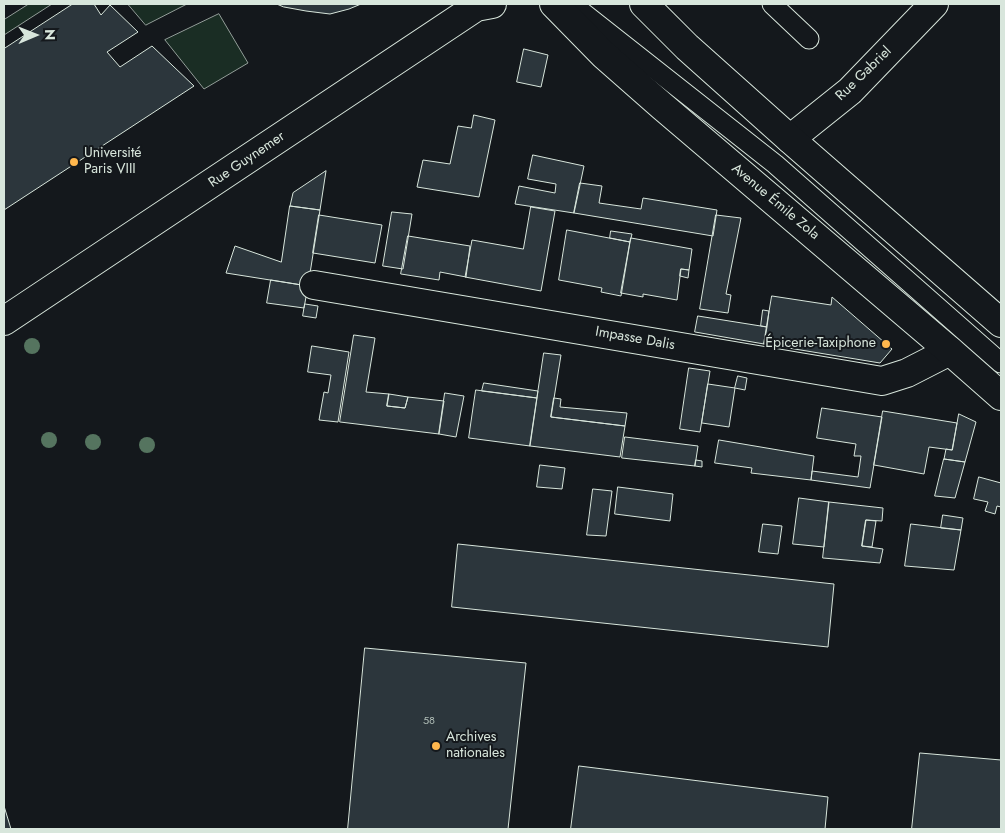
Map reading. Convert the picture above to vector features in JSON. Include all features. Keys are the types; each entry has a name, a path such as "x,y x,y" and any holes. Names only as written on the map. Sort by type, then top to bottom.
{"street":[{"name":"Rue Guynemer","path":"4,321 476,7 492,4"},
{"name":"Avenue Émile Zola","path":"554,4 604,55 662,106 1001,396"},
{"path":"644,4 687,47 1001,323"},
{"name":"Rue Gabriel","path":"790,139 850,91 934,4"},
{"name":"Impasse Dalis","path":"314,285 882,381 907,373 950,351"}],"lane":[{"name":"Avenue Émile Zola","path":"572,4 776,164 1001,363"},
{"path":"772,4 809,39"}],"green space":[{"path":"29,4 52,4 4,35 4,20"},
{"path":"128,4 187,4 146,25"},
{"path":"219,14 248,63 204,89 165,40"}],"building":[{"path":"73,4 94,4 101,15 110,5 138,32 107,52 120,67 152,46 194,86 4,210 4,49"},
{"path":"277,4 361,4 330,14 284,7"},
{"path":"524,49 548,55 541,87 517,82"},
{"path":"474,115 495,120 479,197 417,187 423,160 450,164 458,126 471,128"},
{"path":"533,155 584,166 574,213 515,204 519,186 555,193 556,184 528,179"},
{"path":"326,171 320,210 290,206 293,193"},
{"path":"580,183 602,186 599,203 641,209 643,198 717,210 713,236 574,213"},
{"path":"290,206 320,210 308,286 226,273 235,246 281,262"},
{"path":"531,207 555,211 541,291 465,277 472,240 523,249"},
{"path":"392,212 412,214 403,269 383,266"},
{"path":"319,215 382,225 375,263 313,253"},
{"path":"716,215 741,218 726,294 731,295 728,313 700,309"},
{"path":"567,230 630,242 621,296 601,292 602,288 559,280"},
{"path":"611,231 632,234 630,242 610,238"},
{"path":"408,236 470,246 466,277 440,272 439,280 401,274"},
{"path":"631,238 692,249 689,270 681,269 677,300 643,294 643,297 621,293"},
{"path":"681,269 689,270 688,278 680,276"},
{"path":"271,280 308,286 304,308 267,303"},
{"path":"772,296 831,305 832,297 892,349 880,363 764,344"},
{"path":"305,304 318,306 316,318 303,316"},
{"path":"763,310 769,311 767,327 761,326"},
{"path":"698,316 767,327 764,344 695,332"},
{"path":"354,335 375,338 366,392 389,394 387,406 405,408 408,397 444,401 439,434 340,422"},
{"path":"312,346 349,352 338,422 319,420 324,392 328,393 331,375 308,372"},
{"path":"544,353 561,355 551,417 625,426 620,457 530,446"},
{"path":"689,368 710,371 700,432 680,429"},
{"path":"738,376 747,378 745,390 735,388"},
{"path":"484,383 538,391 537,398 482,391"},
{"path":"708,384 735,388 729,427 702,423"},
{"path":"476,390 537,398 530,446 469,438"},
{"path":"445,393 464,396 456,437 439,434"},
{"path":"389,394 408,397 405,408 387,406"},
{"path":"554,398 561,399 560,407 627,413 625,426 551,417"},
{"path":"822,408 882,417 870,488 811,480 812,471 858,477 861,456 854,456 856,444 817,438"},
{"path":"883,411 957,423 952,450 929,447 924,474 874,465"},
{"path":"959,414 976,422 965,462 944,459 946,449 952,450"},
{"path":"625,437 698,446 695,466 622,458"},
{"path":"719,440 814,456 811,480 751,473 752,468 715,463"},
{"path":"944,459 965,462 955,498 935,496"},
{"path":"696,460 702,461 702,467 695,466"},
{"path":"540,465 565,468 562,489 537,487"},
{"path":"979,477 1001,483 1001,507 997,506 995,514 985,511 988,502 974,499"},
{"path":"618,487 673,494 670,521 615,514"},
{"path":"593,489 612,491 606,536 587,535"},
{"path":"799,498 829,502 824,547 793,544"},
{"path":"829,502 883,508 882,521 866,520 862,546 883,549 880,563 823,558"},
{"path":"943,515 963,518 961,530 941,528"},
{"path":"866,520 876,521 872,547 862,546"},
{"path":"763,524 782,526 778,554 759,552"},
{"path":"911,524 961,530 954,570 905,566"},
{"path":"458,544 834,584 828,647 452,607"},
{"name":"Archives nationales","path":"365,648 526,663 508,829 348,829"},
{"path":"920,753 1001,760 1001,829 912,829"},
{"path":"579,766 828,797 825,829 571,829"},
{"path":"4,806 11,829 4,829"}],"place":[{"name":"Université Paris VIII","path":"74,162"},
{"name":"Épicerie-Taxiphone","path":"886,344"},
{"name":"Archives nationales","path":"436,746"}]}
